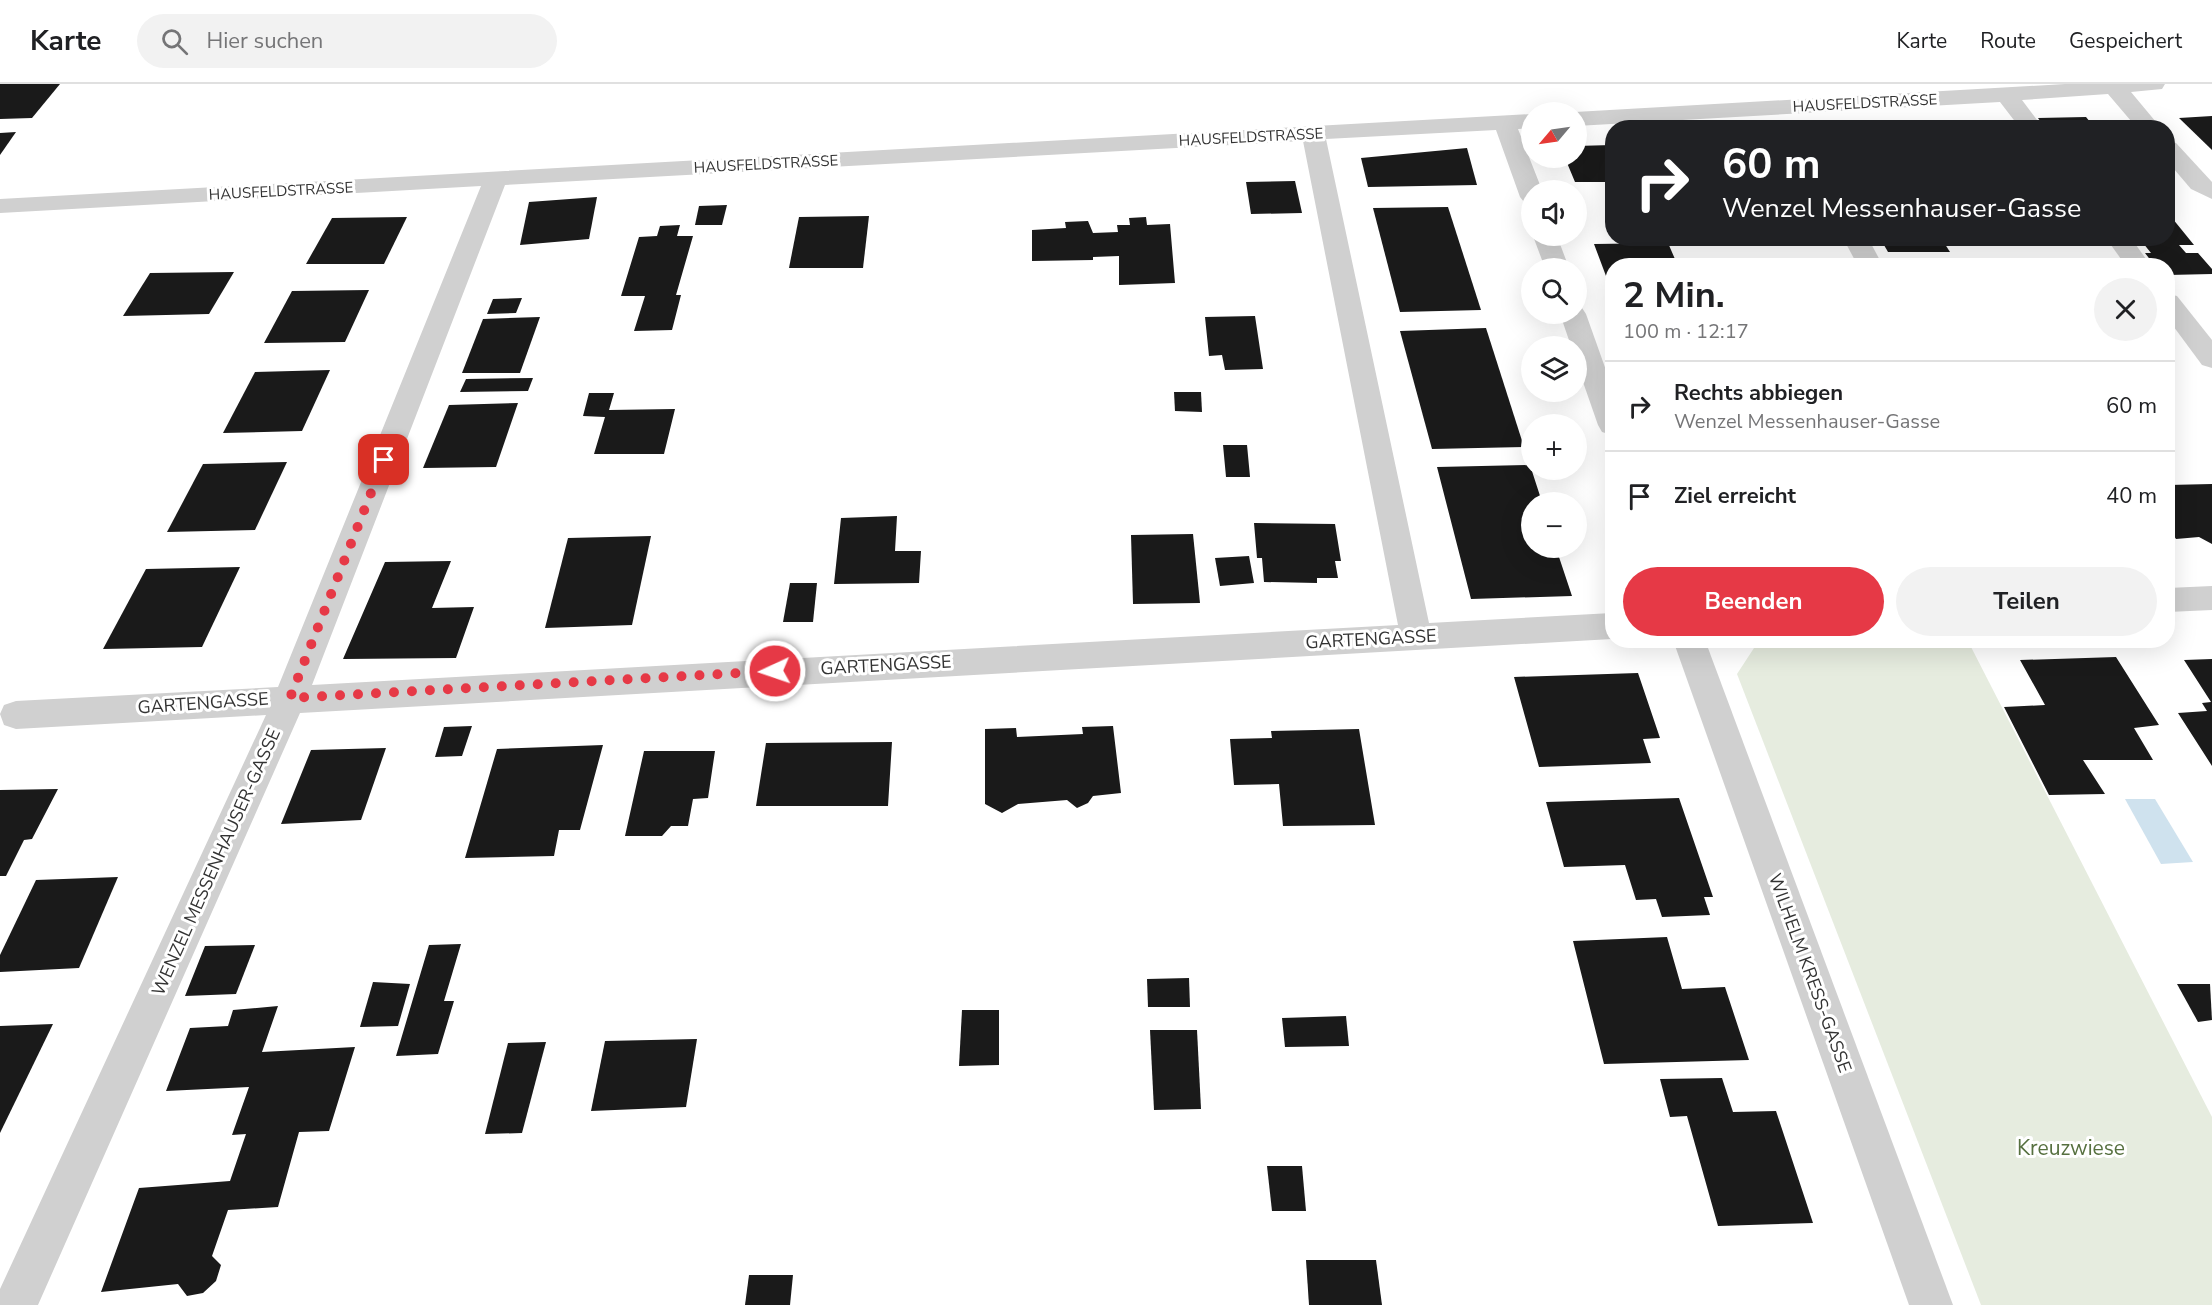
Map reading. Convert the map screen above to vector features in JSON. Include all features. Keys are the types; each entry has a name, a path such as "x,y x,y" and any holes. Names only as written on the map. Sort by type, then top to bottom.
{"street":[{"name":"HAUSFELDSTRASSE","path":"1587,118 2006,95 2154,84"},
{"path":"2114,87 2143,120"},
{"path":"2006,95 2026,120"},
{"path":"1777,107 1784,120"},
{"name":"HAUSFELDSTRASSE","path":"0,206 1521,122"},
{"path":"1505,123 1526,180"},
{"path":"1313,133 1416,637"},
{"path":"2175,156 2199,184 2212,192"},
{"name":"WENZEL MESSENHAUSER-GASSE","path":"16,1305 290,698 495,179"},
{"path":"2175,311 2212,359"},
{"path":"1577,324 1605,405"},
{"path":"2175,600 2212,598"},
{"name":"GARTENGASSE","path":"16,715 1605,626"},
{"name":"WILHELM KRESS-GASSE","path":"1692,648 1931,1305"}],"green space":[{"name":"Kreuzwiese","path":"1754,648 1972,648 2212,1117 2212,1305 1981,1305 1737,674"}],"water":[{"path":"2125,799 2155,799 2193,862 2161,864"}],"building":[{"path":"0,84 60,84 32,118 0,119"},
{"path":"2212,116 2212,150 2179,118"},
{"path":"2086,117 2088,120 2039,120 2038,118"},
{"path":"16,132 0,155 0,133"},
{"path":"1605,145 1605,182 1574,180 1569,168 1587,168 1587,146"},
{"path":"1467,148 1477,185 1368,187 1361,158"},
{"path":"1295,181 1302,213 1251,214 1246,182"},
{"path":"597,197 589,239 520,245 529,202"},
{"path":"727,205 722,225 695,225 699,206"},
{"path":"1448,207 1481,310 1400,312 1373,208"},
{"path":"869,216 863,268 789,268 799,217"},
{"path":"407,217 384,264 306,264 332,218"},
{"path":"1146,217 1147,225 1170,224 1175,283 1119,285 1119,256 1093,257 1093,260 1032,261 1032,230 1066,228 1065,222 1088,221 1093,233 1118,232 1117,225 1130,225 1129,218"},
{"path":"2175,222 2194,245 2179,245 2186,253 2198,253 2212,269 2212,274 2175,275 2175,258 2149,258 2145,253 2151,253 2145,246 2175,246"},
{"path":"680,225 677,236 693,236 676,295 681,295 672,330 634,331 645,296 621,296 639,237 657,236 660,226"},
{"path":"1594,244 1669,246 1675,258 1605,258 1605,273"},
{"path":"1885,246 1946,246 1950,252 1888,252"},
{"path":"234,272 209,314 123,316 150,273"},
{"path":"369,290 345,342 264,343 292,291"},
{"path":"522,298 516,313 487,314 493,299"},
{"path":"1255,316 1263,369 1225,370 1222,355 1209,356 1205,317"},
{"path":"540,317 520,373 462,373 483,319"},
{"path":"1486,328 1521,438 1521,447 1432,449 1400,331"},
{"path":"330,370 302,431 223,433 255,372"},
{"path":"533,378 528,391 460,392 466,379"},
{"path":"1174,392 1201,392 1202,412 1175,411"},
{"path":"589,393 614,393 609,410 675,409 664,454 594,454 605,417 583,416"},
{"path":"518,403 496,467 423,468 449,405"},
{"path":"1223,445 1247,445 1250,477 1226,477"},
{"path":"287,462 255,530 167,532 203,464"},
{"path":"1521,465 1521,480 1535,480 1539,492 1521,492 1521,558 1559,558 1572,596 1471,599 1437,467"},
{"path":"2212,484 2212,544 2199,537 2175,538 2175,485"},
{"path":"897,516 895,551 921,551 919,583 834,584 841,518"},
{"path":"1254,523 1335,524 1341,561 1335,561 1338,578 1317,578 1317,583 1264,582 1262,558 1257,558"},
{"path":"1193,534 1200,603 1133,604 1131,535"},
{"path":"651,536 632,625 545,628 568,538"},
{"path":"1249,556 1254,583 1220,586 1215,558"},
{"path":"451,561 432,608 474,607 456,658 343,659 385,562"},
{"path":"240,567 202,647 103,649 146,569"},
{"path":"790,583 817,583 813,622 783,622"},
{"path":"2116,657 2159,725 2134,728 2153,760 2083,760 2105,794 2049,795 2004,707 2045,705 2020,660"},
{"path":"2212,659 2212,766 2178,713 2207,711 2202,703 2211,702 2184,660"},
{"path":"1638,673 1660,738 1643,739 1651,763 1539,767 1514,677"},
{"path":"472,726 462,756 435,757 444,727"},
{"path":"1113,726 1121,793 1093,796 1088,803 1077,808 1067,800 1018,804 1002,813 985,804 985,729 1016,728 1017,737 1083,734 1082,727"},
{"path":"1359,729 1375,825 1283,826 1279,784 1234,785 1230,739 1272,738 1271,731"},
{"path":"892,742 888,806 756,806 766,743"},
{"path":"603,745 580,830 559,830 554,856 465,858 497,749"},
{"path":"386,748 361,820 281,824 311,750"},
{"path":"644,751 715,751 708,798 693,799 688,826 671,826 662,836 625,836"},
{"path":"58,789 32,839 24,840 6,876 0,876 0,790"},
{"path":"1679,798 1713,897 1704,897 1710,915 1662,917 1656,899 1636,900 1625,865 1564,867 1546,802"},
{"path":"118,877 79,968 0,972 0,955 36,880"},
{"path":"1667,937 1682,989 1725,987 1749,1060 1604,1064 1573,941"},
{"path":"461,944 444,1001 454,1001 438,1054 396,1056 429,945"},
{"path":"255,945 236,994 185,996 205,946"},
{"path":"1189,978 1190,1007 1148,1007 1147,979"},
{"path":"373,982 410,984 398,1026 360,1027"},
{"path":"2177,984 2210,984 2212,1020 2198,1022"},
{"path":"278,1006 262,1052 355,1047 329,1131 299,1132 278,1207 228,1210 212,1256 221,1265 216,1281 203,1293 187,1296 178,1284 101,1292 139,1188 230,1181 246,1134 232,1135 249,1087 166,1091 190,1028 228,1026 233,1010"},
{"path":"962,1010 999,1010 999,1065 959,1066"},
{"path":"1346,1016 1349,1046 1285,1047 1282,1018"},
{"path":"53,1024 0,1133 0,1026"},
{"path":"1150,1030 1197,1030 1201,1109 1154,1110"},
{"path":"697,1039 686,1107 591,1111 605,1041"},
{"path":"546,1042 522,1133 485,1134 508,1043"},
{"path":"1722,1078 1733,1112 1776,1111 1813,1223 1718,1226 1687,1116 1670,1117 1660,1079"},
{"path":"1267,1166 1302,1166 1306,1211 1272,1211"},
{"path":"1306,1260 1376,1260 1382,1305 1309,1305"},
{"path":"749,1275 793,1275 790,1305 745,1305"}],"route":[{"path":"384,460 290,698 775,671"}]}
